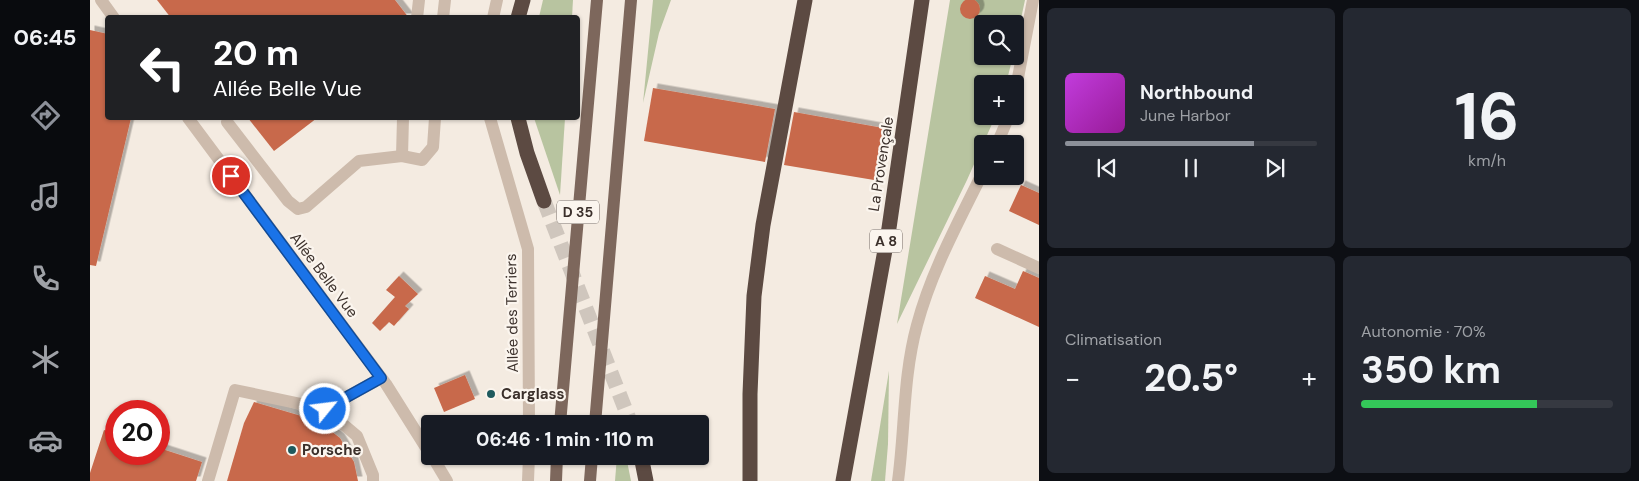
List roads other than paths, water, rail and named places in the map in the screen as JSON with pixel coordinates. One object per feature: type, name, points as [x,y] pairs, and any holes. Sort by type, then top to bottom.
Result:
[{"type":"highway","points":[[519,15],[523,0]]},
{"type":"highway","points":[[750,481],[750,394],[754,296],[763,225],[805,0]]},
{"type":"highway","name":"La Provençale","points":[[843,481],[890,219],[922,0]]},
{"type":"highway","points":[[519,120],[527,153],[544,201]]},
{"type":"highway","points":[[643,465],[646,481]]},
{"type":"main road","name":"D 35","points":[[561,415],[597,0]]},
{"type":"main road","name":"D 35","points":[[596,415],[631,0]]},
{"type":"main road","points":[[556,481],[557,465]]},
{"type":"main road","points":[[590,481],[591,465]]},
{"type":"street","points":[[101,0],[112,15]]},
{"type":"street","points":[[417,15],[419,0]]},
{"type":"street","points":[[443,15],[445,0]]},
{"type":"street","points":[[494,15],[497,0]]},
{"type":"street","points":[[1018,75],[1033,0]]},
{"type":"street","name":"Allée Belle Vue","points":[[189,120],[381,378],[421,440]]},
{"type":"street","points":[[402,156],[403,120]]},
{"type":"street","points":[[227,122],[288,201],[298,209],[306,207],[359,161],[402,156],[422,160],[433,147],[435,120]]},
{"type":"street","name":"Allée des Terriers","points":[[491,120],[528,248],[529,415]]},
{"type":"street","points":[[898,481],[910,362],[916,326],[928,287],[977,185]]},
{"type":"street","points":[[997,249],[1039,268]]},
{"type":"street","points":[[325,409],[381,378]]},
{"type":"street","points":[[208,481],[235,390],[325,409],[357,436],[373,475],[373,481]]},
{"type":"street","name":"Allée Belle Vue","points":[[437,465],[447,481]]},
{"type":"street","points":[[528,481],[529,465]]},
{"type":"tunnel","points":[[544,201],[627,415]]},
{"type":"place","name":"Carglass","points":[[491,394]]},
{"type":"place","name":"Porsche","points":[[292,450]]}]
